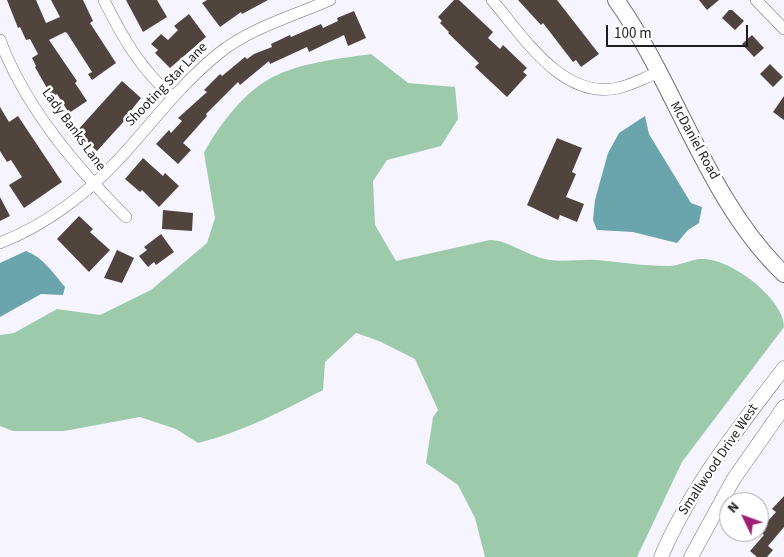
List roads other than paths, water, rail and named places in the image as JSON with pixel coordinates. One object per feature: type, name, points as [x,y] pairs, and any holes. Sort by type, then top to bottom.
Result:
[{"type":"main road","name":"McDaniel Road","points":[[616,0],[732,208],[758,247],[784,274]]},
{"type":"street","points":[[104,0],[119,32],[138,60],[153,80],[173,97]]},
{"type":"street","name":"Shooting Star Lane","points":[[0,243],[31,228],[64,207],[94,184],[173,97],[217,54],[237,40],[330,0]]},
{"type":"street","points":[[492,0],[545,60],[571,83],[593,89],[617,89],[657,73]]},
{"type":"street","points":[[756,0],[784,30]]},
{"type":"street","name":"Lady Banks Lane","points":[[0,40],[39,114],[94,184],[126,217]]},
{"type":"street","name":"Smallwood Drive West","points":[[661,557],[674,526],[696,491],[784,368]]},
{"type":"street","name":"Smallwood Drive West","points":[[691,557],[733,480],[784,407]]},
{"type":"water","points":[[645,116],[649,134],[691,203],[702,207],[699,223],[688,230],[677,243],[633,232],[597,230],[593,220],[595,200],[608,153],[619,133]]},
{"type":"water","points":[[26,251],[38,258],[52,271],[65,287],[63,295],[41,294],[0,317],[0,263]]}]
